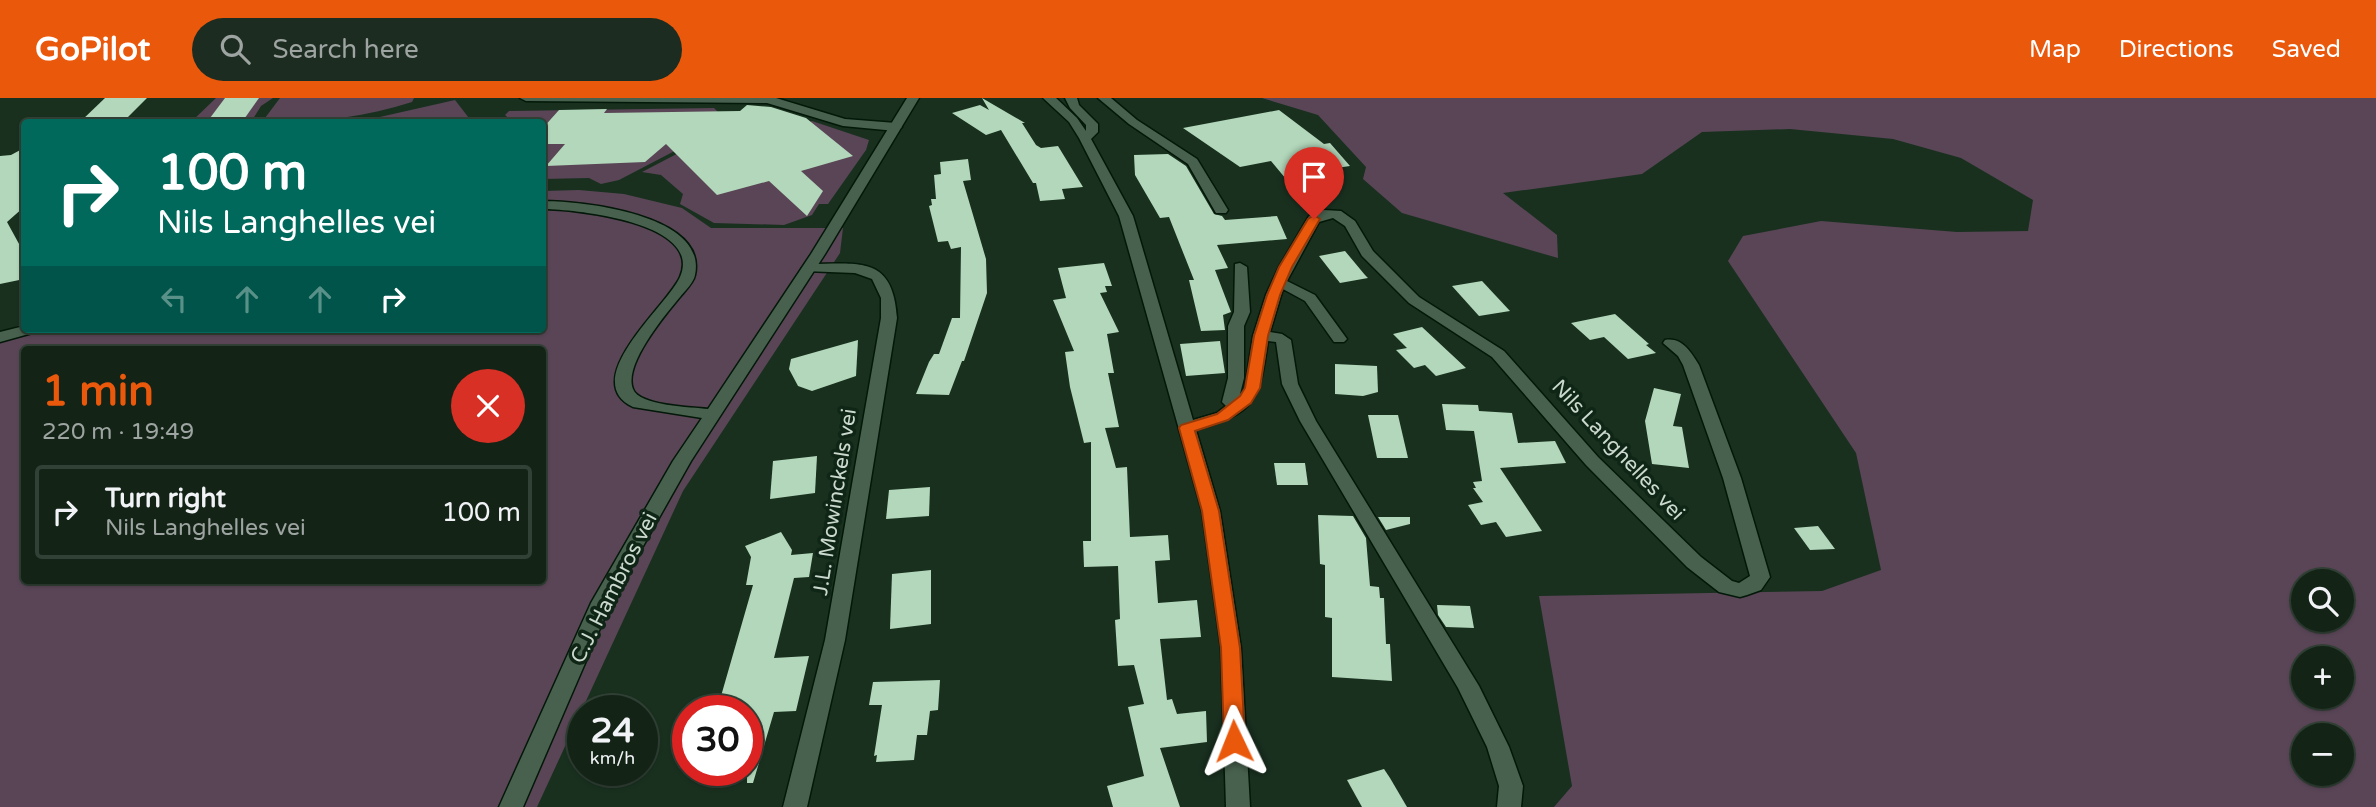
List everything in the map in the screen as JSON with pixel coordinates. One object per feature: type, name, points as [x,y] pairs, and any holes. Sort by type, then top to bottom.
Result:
[{"type":"street","points":[[526,98],[767,100],[788,102],[847,123],[896,127]]},
{"type":"street","points":[[546,205],[608,209],[673,236],[683,246],[691,266],[688,275],[630,357],[623,378],[624,390],[633,401],[675,410],[713,414],[809,268],[913,98]]},
{"type":"street","points":[[1049,98],[1073,120],[1085,138],[1126,216],[1211,511],[1230,648],[1238,807]]},
{"type":"street","points":[[1071,98],[1074,106],[1092,124],[1092,132],[1085,138]]},
{"type":"street","points":[[1104,98],[1133,122],[1193,162],[1221,210]]},
{"type":"street","name":"Nils Langhelles vei","points":[[1186,428],[1212,422],[1237,405],[1253,388],[1261,336],[1279,283],[1314,219],[1330,213],[1342,215],[1367,253],[1414,300],[1498,354],[1592,461],[1672,541],[1715,580],[1726,587],[1740,590],[1755,585],[1760,577],[1745,533],[1732,478],[1690,365],[1685,353],[1671,343]]},
{"type":"street","points":[[1237,405],[1230,402],[1236,378],[1236,326],[1242,312],[1240,267]]},
{"type":"street","name":"J.L. Mowinckels vei","points":[[795,807],[835,640],[890,299],[885,282],[871,271],[809,268]]},
{"type":"street","points":[[1279,283],[1312,297],[1325,322],[1339,339]]},
{"type":"street","points":[[0,337],[21,332]]},
{"type":"street","points":[[1261,336],[1277,337],[1283,341],[1290,384],[1308,421],[1468,686],[1498,747],[1511,786],[1509,807]]},
{"type":"street","name":"C.J. Hambros vei","points":[[511,807],[601,603],[682,461],[713,414]]},
{"type":"shaded area","points":[[216,98],[273,98],[261,106],[253,119],[194,119]]},
{"type":"shaded area","points":[[280,98],[414,98],[412,102],[357,116],[264,119]]},
{"type":"shaded area","points":[[1262,98],[2376,98],[2376,807],[1554,807],[1572,786],[1539,596],[1822,591],[1881,570],[1856,453],[1728,261],[1743,236],[1821,221],[1957,232],[2028,231],[2033,200],[1961,158],[1893,139],[1790,129],[1702,132],[1642,174],[1503,193],[1557,235],[1558,258],[1402,213],[1363,179],[1366,167],[1318,115]]},
{"type":"shaded area","points":[[455,100],[470,119],[371,119]]},
{"type":"shaded area","points":[[714,108],[723,117],[688,144],[619,180],[601,184],[589,178],[546,179],[546,119],[510,119],[505,115],[509,111]]},
{"type":"shaded area","points":[[812,121],[869,140],[866,150],[828,204],[819,204],[812,215],[784,225],[714,223],[680,204],[683,194],[661,175],[642,172],[694,145]]},
{"type":"shaded area","points":[[579,190],[624,194],[682,208],[711,228],[843,228],[840,253],[683,491],[589,695],[567,695],[567,742],[537,807],[0,807],[0,334],[21,324],[21,333],[546,333],[546,191]]},
{"type":"building","points":[[105,98],[147,98],[126,119],[83,119]]},
{"type":"building","points":[[225,98],[259,98],[244,119],[209,119]]},
{"type":"building","points":[[982,98],[1025,123],[1022,123],[1036,145],[1041,148],[1058,146],[1083,187],[1062,189],[1065,199],[1040,201],[1036,183],[1033,183],[1001,130],[986,135],[952,113],[980,105],[989,110]]},
{"type":"building","points":[[747,105],[771,107],[806,118],[853,156],[801,171],[823,191],[807,216],[769,181],[717,195],[666,144],[645,162],[546,166],[565,144],[546,144],[546,125],[559,110],[607,109],[604,113],[740,111]]},
{"type":"building","points":[[1279,110],[1324,144],[1330,143],[1350,166],[1309,172],[1317,181],[1291,185],[1271,161],[1240,167],[1183,128]]},
{"type":"building","points":[[21,150],[21,210],[7,222],[21,248],[21,280],[0,284],[0,156],[11,155]]},
{"type":"building","points":[[1168,154],[1186,166],[1214,214],[1225,220],[1277,216],[1287,239],[1217,245],[1228,268],[1215,270],[1231,312],[1223,315],[1225,330],[1201,331],[1189,280],[1194,280],[1169,217],[1160,218],[1135,175],[1134,155]]},
{"type":"building","points":[[968,159],[971,180],[963,181],[986,259],[987,293],[964,361],[949,395],[916,394],[929,362],[934,354],[939,354],[952,318],[960,318],[961,247],[951,249],[948,241],[938,242],[929,206],[932,205],[931,199],[936,199],[934,175],[941,174],[940,162]]},
{"type":"building","points":[[1345,251],[1368,278],[1340,283],[1319,256]]},
{"type":"building","points":[[1104,263],[1112,286],[1105,286],[1107,292],[1100,293],[1119,332],[1107,334],[1114,373],[1108,373],[1119,427],[1105,428],[1116,468],[1127,467],[1130,537],[1168,535],[1170,560],[1155,561],[1158,603],[1197,600],[1201,637],[1160,639],[1167,700],[1172,699],[1177,714],[1206,711],[1207,742],[1160,748],[1180,807],[1113,807],[1107,786],[1144,776],[1128,707],[1144,704],[1134,665],[1118,666],[1115,620],[1120,619],[1118,566],[1084,567],[1083,541],[1091,541],[1091,442],[1084,443],[1070,387],[1065,352],[1074,351],[1053,300],[1066,298],[1058,268]]},
{"type":"building","points":[[1482,281],[1510,311],[1479,316],[1452,286]]},
{"type":"building","points":[[1615,314],[1656,353],[1628,359],[1604,337],[1590,340],[1571,323]]},
{"type":"building","points":[[1422,327],[1466,368],[1436,376],[1425,365],[1414,368],[1396,350],[1407,348],[1393,334]]},
{"type":"building","points":[[858,340],[856,376],[812,391],[798,386],[789,369],[791,359]]},
{"type":"building","points":[[1220,341],[1225,373],[1186,376],[1180,344]]},
{"type":"building","points":[[1335,364],[1377,366],[1378,392],[1363,396],[1335,394]]},
{"type":"building","points":[[1654,388],[1681,394],[1673,426],[1682,427],[1689,468],[1652,464],[1645,421]]},
{"type":"building","points":[[1442,404],[1478,405],[1479,411],[1512,413],[1518,443],[1555,441],[1566,463],[1500,468],[1542,531],[1506,537],[1496,522],[1481,525],[1468,505],[1483,502],[1473,488],[1476,488],[1473,482],[1482,481],[1474,431],[1446,430]]},
{"type":"building","points":[[1368,415],[1398,415],[1408,458],[1377,458]]},
{"type":"building","points":[[817,456],[815,493],[770,499],[773,461]]},
{"type":"building","points":[[1274,463],[1305,463],[1308,485],[1277,485]]},
{"type":"building","points":[[930,487],[929,516],[886,519],[889,490]]},
{"type":"building","points":[[1318,515],[1353,516],[1366,538],[1370,586],[1379,587],[1380,598],[1384,598],[1386,644],[1390,644],[1392,681],[1332,677],[1332,618],[1325,617],[1325,565],[1320,564]]},
{"type":"building","points":[[1378,517],[1410,517],[1410,524],[1386,530]]},
{"type":"building","points":[[1818,526],[1835,549],[1810,550],[1794,528]]},
{"type":"building","points":[[781,532],[792,550],[791,555],[813,553],[809,577],[794,578],[774,658],[809,656],[796,711],[774,712],[763,749],[763,695],[721,695],[753,585],[746,585],[751,557],[745,546]]},
{"type":"building","points":[[931,570],[931,624],[890,629],[892,574]]},
{"type":"building","points":[[1437,605],[1470,606],[1474,628],[1446,627],[1438,615]]},
{"type":"building","points":[[940,680],[938,710],[930,711],[927,735],[917,735],[914,760],[876,762],[877,755],[874,756],[882,705],[869,705],[873,682]]},
{"type":"building","points":[[1384,769],[1407,807],[1362,807],[1347,780]]},
{"type":"route","points":[[1234,741],[1230,648],[1211,511],[1186,428],[1223,417],[1245,399],[1253,388],[1261,336],[1273,295],[1314,219]]}]
